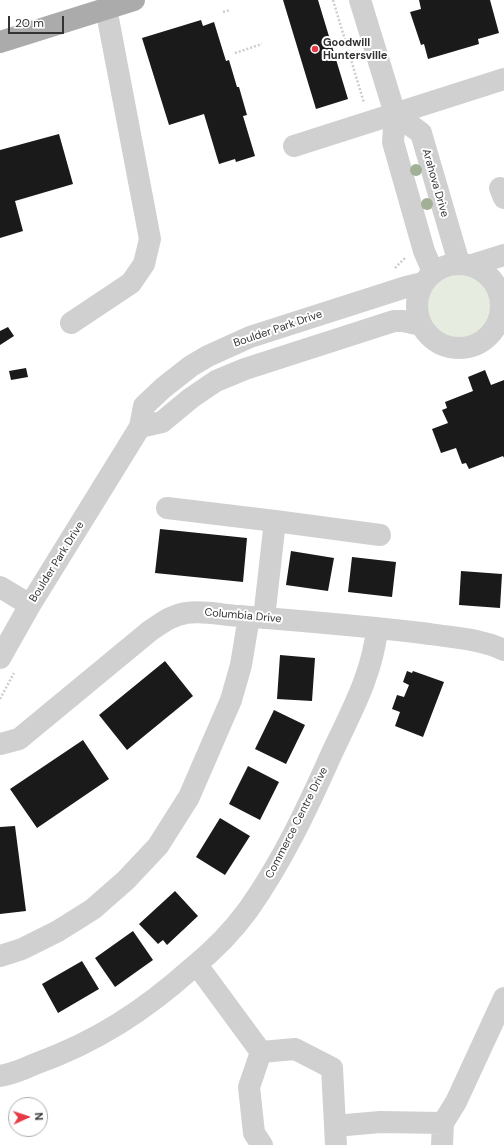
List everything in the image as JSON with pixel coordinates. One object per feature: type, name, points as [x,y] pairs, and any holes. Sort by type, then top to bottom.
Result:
[{"type":"main road","points":[[0,42],[134,0]]},
{"type":"street","points":[[360,0],[395,114],[393,142],[424,251],[428,277]]},
{"type":"street","points":[[71,323],[131,283],[144,264],[150,240],[106,8]]},
{"type":"street","points":[[294,146],[504,80]]},
{"type":"street","name":"Arahova Drive","points":[[395,114],[421,133],[466,264]]},
{"type":"street","points":[[466,264],[484,271],[502,289],[500,318],[495,330],[485,340],[471,347],[457,349],[449,348],[430,337],[421,325],[417,311],[418,296],[428,277],[446,265],[466,264],[504,255]]},
{"type":"street","name":"Boulder Park Drive","points":[[0,658],[30,605],[140,427],[144,406],[183,373],[208,356],[250,337],[400,289],[428,277]]},
{"type":"street","points":[[140,427],[162,422],[190,398],[216,381],[245,368],[394,321],[404,321],[421,325]]},
{"type":"street","points":[[167,508],[380,534]]},
{"type":"street","points":[[0,956],[29,946],[58,931],[93,909],[126,880],[158,846],[189,796],[231,700],[256,618],[275,521]]},
{"type":"street","points":[[0,587],[30,605]]},
{"type":"street","name":"Columbia Drive","points":[[0,744],[19,738],[151,630],[172,617],[185,613],[206,612],[256,618],[377,628],[480,641],[504,650]]},
{"type":"street","name":"Commerce Centre Drive","points":[[0,1076],[55,1057],[104,1034],[145,1007],[170,987],[211,952],[236,926],[248,910],[281,857],[306,809],[360,694],[371,664],[376,644],[377,628]]},
{"type":"street","points":[[196,965],[261,1052]]},
{"type":"street","points":[[442,1145],[443,1123],[456,1102],[504,998]]},
{"type":"street","points":[[261,1052],[295,1049],[332,1068],[336,1136],[380,1122],[443,1123]]},
{"type":"street","points":[[261,1052],[249,1087],[254,1133],[262,1145]]},
{"type":"path","points":[[333,0],[365,104]]},
{"type":"path","points":[[223,12],[230,10]]},
{"type":"path","points":[[235,53],[262,44]]},
{"type":"path","points":[[393,269],[405,259],[406,255]]},
{"type":"shaded area","points":[[451,264],[467,264],[483,271],[494,282],[501,298],[501,314],[498,322],[489,336],[483,341],[467,348],[451,348],[435,341],[424,330],[417,314],[417,298],[424,282],[435,271]]},
{"type":"building","name":"Goodwill Huntersville","points":[[283,0],[318,0],[348,99],[316,109]]},
{"type":"building","points":[[419,0],[490,0],[499,33],[478,39],[479,44],[428,59],[424,44],[421,45],[410,12],[421,9]]},
{"type":"building","points":[[201,20],[203,26],[214,22],[226,61],[229,60],[237,87],[239,87],[247,115],[243,116],[255,156],[236,162],[235,159],[219,164],[204,114],[169,125],[142,38]]},
{"type":"building","points":[[59,134],[73,184],[15,201],[23,231],[0,238],[0,150]]},
{"type":"building","points":[[8,327],[14,336],[0,345],[0,331]]},
{"type":"building","points":[[26,368],[28,377],[11,380],[9,371]]},
{"type":"building","points":[[485,370],[491,385],[504,380],[504,458],[503,456],[469,469],[466,463],[462,464],[456,448],[441,453],[432,429],[448,423],[442,410],[447,408],[445,402],[473,391],[468,377]]},
{"type":"building","points":[[160,529],[247,538],[243,582],[155,573]]},
{"type":"building","points":[[291,551],[334,558],[328,591],[286,585]]},
{"type":"building","points":[[352,557],[396,562],[392,597],[348,592]]},
{"type":"building","points":[[461,571],[502,574],[500,608],[459,605]]},
{"type":"building","points":[[280,655],[315,658],[312,701],[277,699]]},
{"type":"building","points":[[165,661],[193,696],[127,750],[99,715]]},
{"type":"building","points":[[407,671],[412,673],[413,671],[444,682],[423,737],[395,726],[400,712],[392,709],[397,695],[404,697],[409,685],[403,682]]},
{"type":"building","points":[[274,710],[305,725],[286,764],[255,749]]},
{"type":"building","points":[[83,740],[109,779],[37,828],[10,789]]},
{"type":"building","points":[[248,766],[279,782],[260,820],[229,804]]},
{"type":"building","points":[[220,818],[250,836],[225,875],[196,857]]},
{"type":"building","points":[[15,826],[26,911],[0,914],[0,827]]},
{"type":"building","points":[[175,891],[198,916],[167,945],[163,940],[158,944],[139,924]]},
{"type":"building","points":[[133,931],[153,960],[115,987],[95,958]]},
{"type":"building","points":[[82,961],[99,989],[58,1013],[42,984]]},
{"type":"place","name":"Goodwill Huntersville","points":[[315,49]]}]
